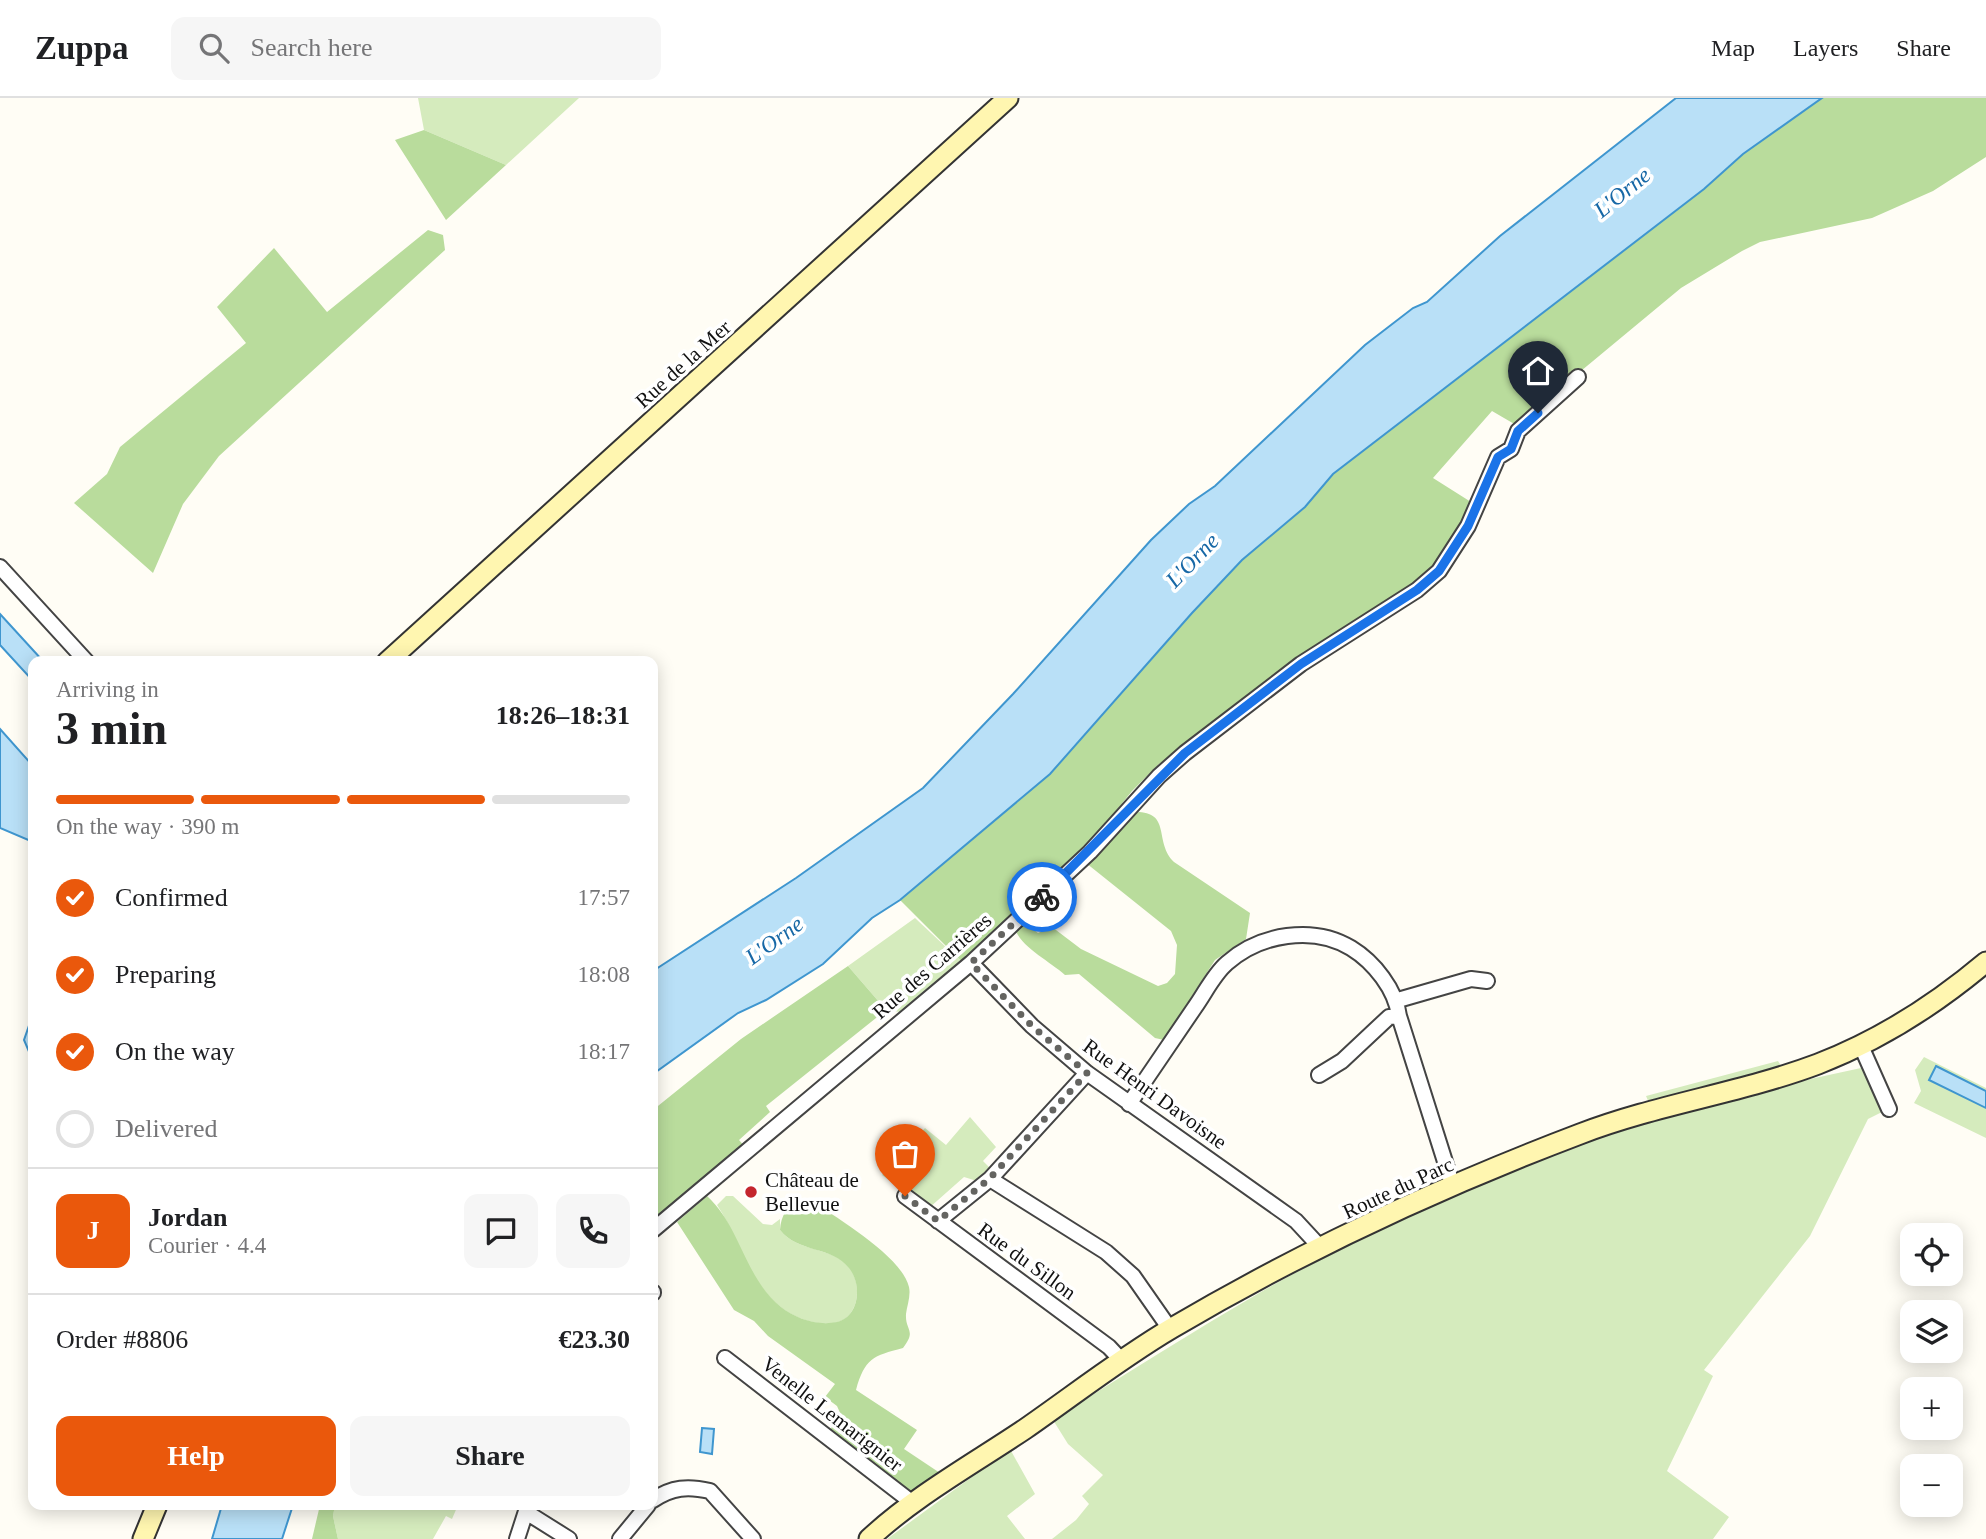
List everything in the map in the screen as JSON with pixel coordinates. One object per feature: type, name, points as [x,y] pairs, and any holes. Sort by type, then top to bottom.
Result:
[{"type":"street","name":"Rue de la Mer","points":[[394,656],[1008,98]]},
{"type":"street","name":"Rue des Carrières","points":[[658,1226],[971,963],[1090,852],[1159,776],[1185,753],[1301,664],[1417,590],[1439,571],[1468,526],[1498,457],[1511,449],[1518,431],[1578,377]]},
{"type":"street","points":[[0,567],[82,656]]},
{"type":"street","points":[[1129,1104],[1225,964],[1258,944],[1303,935],[1338,940],[1370,965],[1398,1000],[1399,1016],[1453,1188]]},
{"type":"street","name":"Route du Parc","points":[[869,1539],[914,1504],[1170,1329],[1321,1248],[1589,1130],[1660,1107],[1815,1065],[1861,1046],[1949,993],[1986,962]]},
{"type":"street","name":"Rue Henri Davoisne","points":[[971,963],[1032,1026],[1087,1073],[1296,1222],[1321,1248]]},
{"type":"street","points":[[1398,1000],[1471,979],[1487,981]]},
{"type":"street","points":[[1319,1075],[1342,1061],[1389,1017],[1399,1016]]},
{"type":"street","points":[[1861,1046],[1889,1109]]},
{"type":"street","points":[[938,1221],[989,1179],[1087,1073]]},
{"type":"street","points":[[989,1179],[1105,1252],[1133,1276],[1170,1329]]},
{"type":"street","name":"Rue du Sillon","points":[[905,1196],[1109,1347],[1123,1362]]},
{"type":"street","name":"Venelle Lemarignier","points":[[725,1358],[914,1504]]},
{"type":"street","points":[[658,1496],[665,1491],[680,1488],[710,1490],[754,1539]]},
{"type":"street","points":[[144,1539],[155,1510]]},
{"type":"street","points":[[517,1539],[527,1510]]},
{"type":"street","points":[[528,1510],[569,1539]]},
{"type":"street","points":[[620,1539],[644,1510]]},
{"type":"green space","points":[[418,98],[579,98],[506,165],[424,130]]},
{"type":"green space","points":[[1822,98],[1986,98],[1986,157],[1933,191],[1872,218],[1760,242],[1742,251],[1681,288],[1516,425],[1492,411],[1433,478],[1471,502],[1459,531],[1427,575],[1315,648],[1159,764],[1132,791],[1094,838],[963,963],[900,900],[1050,774],[1192,613],[1242,560],[1305,507],[1333,474],[1704,189],[1743,154]]},
{"type":"green space","points":[[424,130],[506,165],[446,220],[395,140]]},
{"type":"green space","points":[[428,230],[443,235],[445,250],[219,456],[183,504],[153,573],[74,503],[107,474],[120,447],[246,343],[217,307],[274,248],[327,312]]},
{"type":"green space","points":[[1139,812],[1149,814],[1159,823],[1168,854],[1174,862],[1250,913],[1246,939],[1215,960],[1164,1040],[1155,1038],[1079,974],[1065,975],[1030,948],[1015,929],[1023,922],[1038,933],[1052,927],[1081,949],[1158,986],[1167,983],[1175,974],[1177,945],[1171,931],[1086,863],[1128,816]]},
{"type":"green space","points":[[915,918],[963,963],[900,1012],[886,1010],[848,966]]},
{"type":"green space","points":[[848,966],[886,1010],[766,1106],[770,1112],[739,1140],[746,1148],[658,1218],[658,1106],[741,1039]]},
{"type":"green space","points":[[1924,1057],[1986,1088],[1986,1138],[1914,1103],[1921,1091],[1915,1070]]},
{"type":"green space","points":[[1778,1061],[1792,1083],[1861,1068],[1882,1112],[1868,1119],[1810,1236],[1704,1370],[1713,1376],[1667,1471],[1729,1517],[1713,1539],[1052,1539],[1076,1520],[1089,1504],[1082,1496],[1103,1475],[1068,1444],[1053,1420],[1266,1289],[1360,1240],[1506,1173],[1654,1114],[1646,1096]]},
{"type":"green space","points":[[970,1117],[996,1147],[983,1161],[990,1168],[977,1181],[964,1177],[929,1208],[882,1175],[925,1128],[946,1145]]},
{"type":"green space","points":[[921,1139],[935,1152],[908,1182],[893,1168]]},
{"type":"green space","points":[[707,1196],[728,1222],[750,1267],[769,1295],[781,1307],[800,1318],[822,1323],[845,1319],[854,1306],[857,1291],[853,1275],[842,1261],[796,1243],[780,1230],[785,1212],[799,1199],[806,1204],[810,1199],[867,1238],[894,1263],[904,1275],[909,1287],[906,1320],[910,1334],[903,1348],[877,1356],[867,1365],[856,1390],[917,1430],[904,1449],[943,1475],[915,1492],[904,1489],[829,1431],[841,1415],[837,1406],[825,1397],[835,1384],[768,1336],[754,1321],[734,1310],[677,1222]]},
{"type":"green space","points":[[726,1196],[733,1196],[763,1224],[772,1225],[780,1219],[780,1230],[796,1243],[842,1260],[856,1281],[857,1298],[851,1313],[838,1322],[816,1323],[794,1316],[770,1298],[753,1273],[717,1205]]},
{"type":"green space","points":[[1010,1449],[1035,1494],[1007,1516],[1025,1539],[887,1539]]},
{"type":"green space","points":[[319,1510],[334,1510],[338,1539],[312,1539]]},
{"type":"green space","points":[[334,1510],[456,1510],[452,1519],[446,1516],[433,1539],[338,1539]]},
{"type":"water","name":"L'Orne","points":[[1676,98],[1822,98],[1743,154],[1704,189],[1333,474],[1305,507],[1242,560],[1192,613],[1050,774],[900,900],[872,918],[823,964],[766,1000],[738,1013],[658,1070],[658,968],[796,878],[923,788],[1013,694],[1151,540],[1189,504],[1215,486],[1365,345],[1413,308],[1427,302],[1500,236]]},
{"type":"water","points":[[0,614],[38,656],[28,656],[28,676],[0,645]]},
{"type":"water","points":[[0,729],[28,760],[28,840],[0,828]]},
{"type":"water","points":[[28,1028],[28,1049],[24,1040]]},
{"type":"water","points":[[1936,1066],[1986,1091],[1986,1108],[1929,1080]]},
{"type":"water","points":[[702,1428],[714,1429],[712,1454],[700,1452]]},
{"type":"water","points":[[221,1510],[291,1510],[282,1539],[212,1539]]},
{"type":"way so far","points":[[905,1196],[938,1221],[989,1179],[1087,1073],[1032,1026],[971,963],[1042,897]]},
{"type":"place","name":"Château de Bellevue","points":[[751,1192]]},
{"type":"route","points":[[1042,897],[1090,852],[1159,776],[1185,753],[1301,664],[1417,590],[1439,571],[1449,560],[1468,526],[1498,457],[1511,449],[1518,431],[1538,413]]}]
